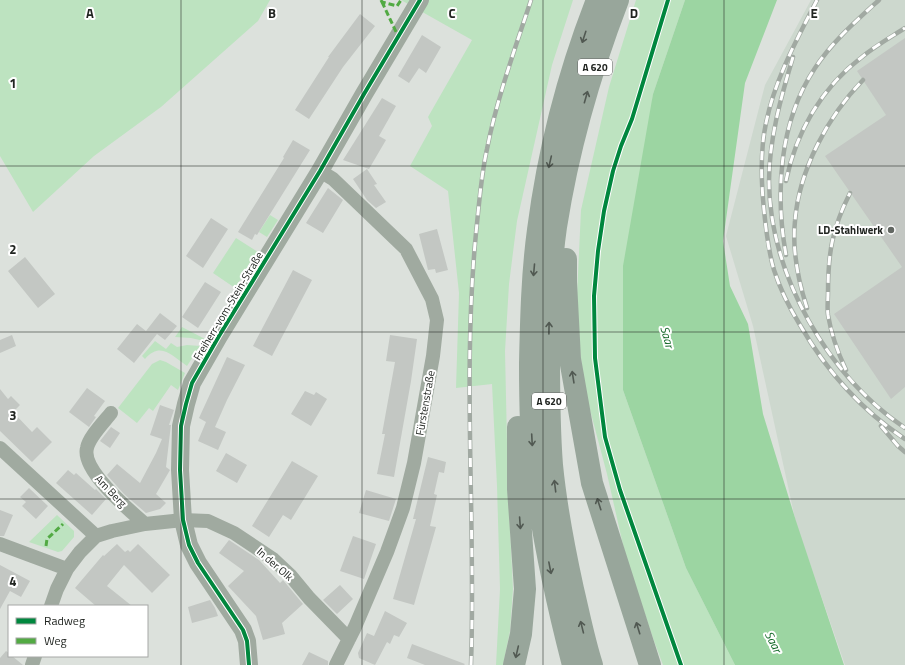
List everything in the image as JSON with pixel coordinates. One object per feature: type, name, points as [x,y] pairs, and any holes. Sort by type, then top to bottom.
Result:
[{"type":"highway","name":"A 620","points":[[573,665],[558,607],[549,562],[535,471],[530,402],[531,317],[538,231],[549,165],[567,90],[589,20],[597,0]]},
{"type":"highway","name":"A 620","points":[[592,665],[574,595],[559,516],[552,464],[549,400],[549,317],[556,228],[575,134],[606,29],[618,0]]},
{"type":"highway","points":[[575,134],[577,175],[568,230],[566,282],[570,359],[592,483],[650,665]]},
{"type":"highway","points":[[514,665],[521,634],[525,590],[518,489],[518,410],[531,317]]},
{"type":"street","name":"Freiherr-vom-Stein-Straße","points":[[249,665],[247,641],[243,630],[198,563],[189,545],[183,520],[180,470],[181,426],[186,404],[192,383],[219,336],[320,171],[420,0]]},
{"type":"street","name":"Fürstenstraße","points":[[320,171],[333,179],[406,249],[432,299],[437,320],[433,356],[414,463],[403,508],[387,552],[337,665]]},
{"type":"street","name":"Am Berg","points":[[111,412],[89,442],[86,449],[87,462],[96,476],[145,524]]},
{"type":"street","points":[[0,448],[96,536],[80,552],[67,569],[51,605]]},
{"type":"street","name":"In der Olk","points":[[96,536],[145,524],[183,520],[208,522],[234,533],[272,559],[349,639]]},
{"type":"street","points":[[0,544],[67,569]]},
{"type":"shaded area","points":[[0,0],[270,0],[258,21],[161,107],[94,156],[33,212],[0,156]]},
{"type":"shaded area","points":[[401,0],[573,0],[552,65],[517,221],[509,284],[505,351],[508,488],[513,589],[510,631],[503,665],[496,665],[500,589],[492,384],[456,388],[459,293],[448,191],[410,166],[432,126],[428,117],[472,40]]},
{"type":"shaded area","points":[[636,0],[685,0],[653,94],[623,390],[686,568],[735,665],[663,665],[626,558],[607,474],[585,391],[576,317],[581,210],[609,87]]},
{"type":"shaded area","points":[[811,0],[905,0],[905,665],[845,665],[796,523],[753,326],[726,236],[765,85]]},
{"type":"shaded area","points":[[270,215],[278,220],[267,237],[259,232]]},
{"type":"shaded area","points":[[236,238],[258,252],[235,288],[213,273]]},
{"type":"shaded area","points":[[182,327],[205,339],[204,341],[175,337]]},
{"type":"shaded area","points":[[155,341],[166,349],[171,343],[177,347],[187,345],[200,346],[187,366],[166,352],[161,351],[156,351],[145,359],[142,356]]},
{"type":"shaded area","points":[[160,360],[185,373],[178,390],[171,385],[153,411],[149,408],[137,423],[118,408],[152,364]]},
{"type":"shaded area","points":[[57,515],[74,531],[74,537],[62,551],[58,552],[29,542]]},
{"type":"water","name":"Saar","points":[[685,0],[777,0],[745,83],[723,241],[730,286],[748,324],[763,414],[796,521],[844,665],[735,665],[686,568],[623,390],[623,266],[653,94]]},
{"type":"building","points":[[360,14],[375,26],[343,67],[309,119],[295,110],[328,57]]},
{"type":"building","points":[[422,35],[441,47],[426,73],[419,68],[409,83],[398,76]]},
{"type":"building","name":"LD-Stahlwerk","points":[[905,38],[905,387],[891,399],[834,314],[902,267],[825,156],[886,115],[857,71]]},
{"type":"building","points":[[382,98],[396,106],[379,136],[386,140],[369,169],[343,160]]},
{"type":"building","points":[[293,140],[310,150],[257,235],[255,234],[252,240],[238,232],[284,158],[283,157]]},
{"type":"building","points":[[367,169],[377,184],[374,185],[386,202],[376,208],[367,200],[353,179]]},
{"type":"building","points":[[328,188],[343,200],[323,233],[306,223]]},
{"type":"building","points":[[211,218],[228,229],[203,268],[186,256]]},
{"type":"building","points":[[437,229],[448,270],[436,273],[435,269],[428,270],[419,234]]},
{"type":"building","points":[[25,257],[55,294],[38,308],[8,271]]},
{"type":"building","points":[[293,270],[312,280],[272,356],[253,346]]},
{"type":"building","points":[[205,282],[221,292],[198,328],[182,317]]},
{"type":"building","points":[[160,313],[177,326],[165,340],[157,334],[134,363],[117,349],[137,324],[146,331]]},
{"type":"building","points":[[12,335],[16,346],[0,353],[0,340]]},
{"type":"building","points":[[390,335],[417,339],[394,477],[377,474],[385,434],[382,434],[395,362],[386,361]]},
{"type":"building","points":[[227,357],[245,365],[215,427],[226,432],[218,450],[198,441],[206,422],[199,418]]},
{"type":"building","points":[[87,388],[105,401],[94,416],[96,417],[89,427],[69,412]]},
{"type":"building","points":[[0,389],[8,399],[11,396],[20,405],[13,412],[32,432],[37,427],[52,442],[32,462],[0,431]]},
{"type":"building","points":[[305,391],[314,395],[316,392],[327,399],[311,426],[291,414]]},
{"type":"building","points":[[160,405],[174,410],[169,425],[171,425],[166,467],[170,470],[156,494],[166,503],[160,509],[146,513],[124,494],[107,475],[117,464],[140,483],[162,439],[150,435]]},
{"type":"building","points":[[111,427],[120,433],[110,448],[100,441]]},
{"type":"building","points":[[226,453],[247,465],[237,483],[216,471]]},
{"type":"building","points":[[428,457],[446,462],[444,473],[439,472],[434,494],[437,495],[430,526],[436,527],[414,605],[393,599],[416,519],[413,519]]},
{"type":"building","points":[[292,461],[318,476],[291,520],[283,515],[269,537],[252,526]]},
{"type":"building","points":[[68,470],[74,475],[76,473],[106,499],[92,515],[56,483]]},
{"type":"building","points":[[29,488],[48,506],[36,519],[22,506],[26,502],[20,497]]},
{"type":"building","points":[[366,490],[396,499],[389,521],[359,513]]},
{"type":"building","points":[[0,510],[13,515],[4,536],[0,536]]},
{"type":"building","points":[[353,536],[376,544],[364,579],[340,571]]},
{"type":"building","points":[[229,540],[259,560],[280,583],[283,580],[303,604],[282,623],[285,634],[263,640],[256,616],[228,586],[244,571],[219,553]]},
{"type":"building","points":[[117,544],[125,552],[128,550],[130,552],[138,544],[170,575],[152,593],[124,565],[107,586],[131,605],[95,605],[75,588],[103,555],[104,556]]},
{"type":"building","points":[[0,565],[30,581],[21,597],[10,591],[0,609]]},
{"type":"building","points":[[340,585],[353,599],[337,614],[323,600]]},
{"type":"building","points":[[210,600],[218,616],[192,623],[188,607]]},
{"type":"building","points":[[385,611],[407,623],[399,637],[394,635],[390,644],[387,642],[375,665],[359,658],[358,653],[367,633],[374,636]]},
{"type":"building","points":[[412,644],[465,664],[425,665],[407,658]]},
{"type":"building","points":[[6,651],[8,652],[8,657],[13,657],[23,665],[0,665],[0,658]]},
{"type":"building","points":[[309,652],[328,661],[328,665],[302,665]]},
{"type":"railway","points":[[471,665],[472,557],[470,341],[476,233],[483,170],[491,130],[531,0]]},
{"type":"railway","points":[[817,0],[794,44],[781,75],[766,123],[762,155],[762,177],[763,199],[770,255],[776,277],[785,298],[810,342],[821,358],[859,402],[889,428],[905,439]]},
{"type":"railway","points":[[786,255],[781,207],[781,183],[787,135],[794,111],[803,89],[822,58],[845,32],[879,0]]},
{"type":"railway","points":[[786,181],[796,145],[823,96],[848,69],[872,49],[905,28]]},
{"type":"railway","points":[[793,57],[776,118],[771,150],[769,182],[772,217],[780,252],[792,287],[808,320],[828,352],[851,381],[877,406],[905,428]]},
{"type":"railway","points":[[807,308],[798,276],[794,243],[795,221],[802,183],[817,145],[827,127],[850,94],[863,80]]},
{"type":"railway","points":[[846,370],[833,336],[828,315],[828,307],[829,266],[832,242],[839,218],[850,193]]},
{"type":"railway","points":[[881,426],[905,452]]},
{"type":"marked path","points":[[381,0],[382,2],[397,6],[401,0]]},
{"type":"marked path","points":[[382,2],[398,36]]},
{"type":"marked path","points":[[46,546],[47,539],[63,524]]},
{"type":"cycle path","points":[[249,665],[247,641],[243,630],[198,563],[189,545],[183,520],[180,470],[181,426],[186,404],[192,383],[219,336],[320,171],[420,0]]},
{"type":"cycle path","points":[[668,0],[632,119],[613,171],[604,211],[598,251],[594,296],[595,358],[605,437],[620,490],[681,665]]},
{"type":"place","name":"LD-Stahlwerk","points":[[891,230]]}]
